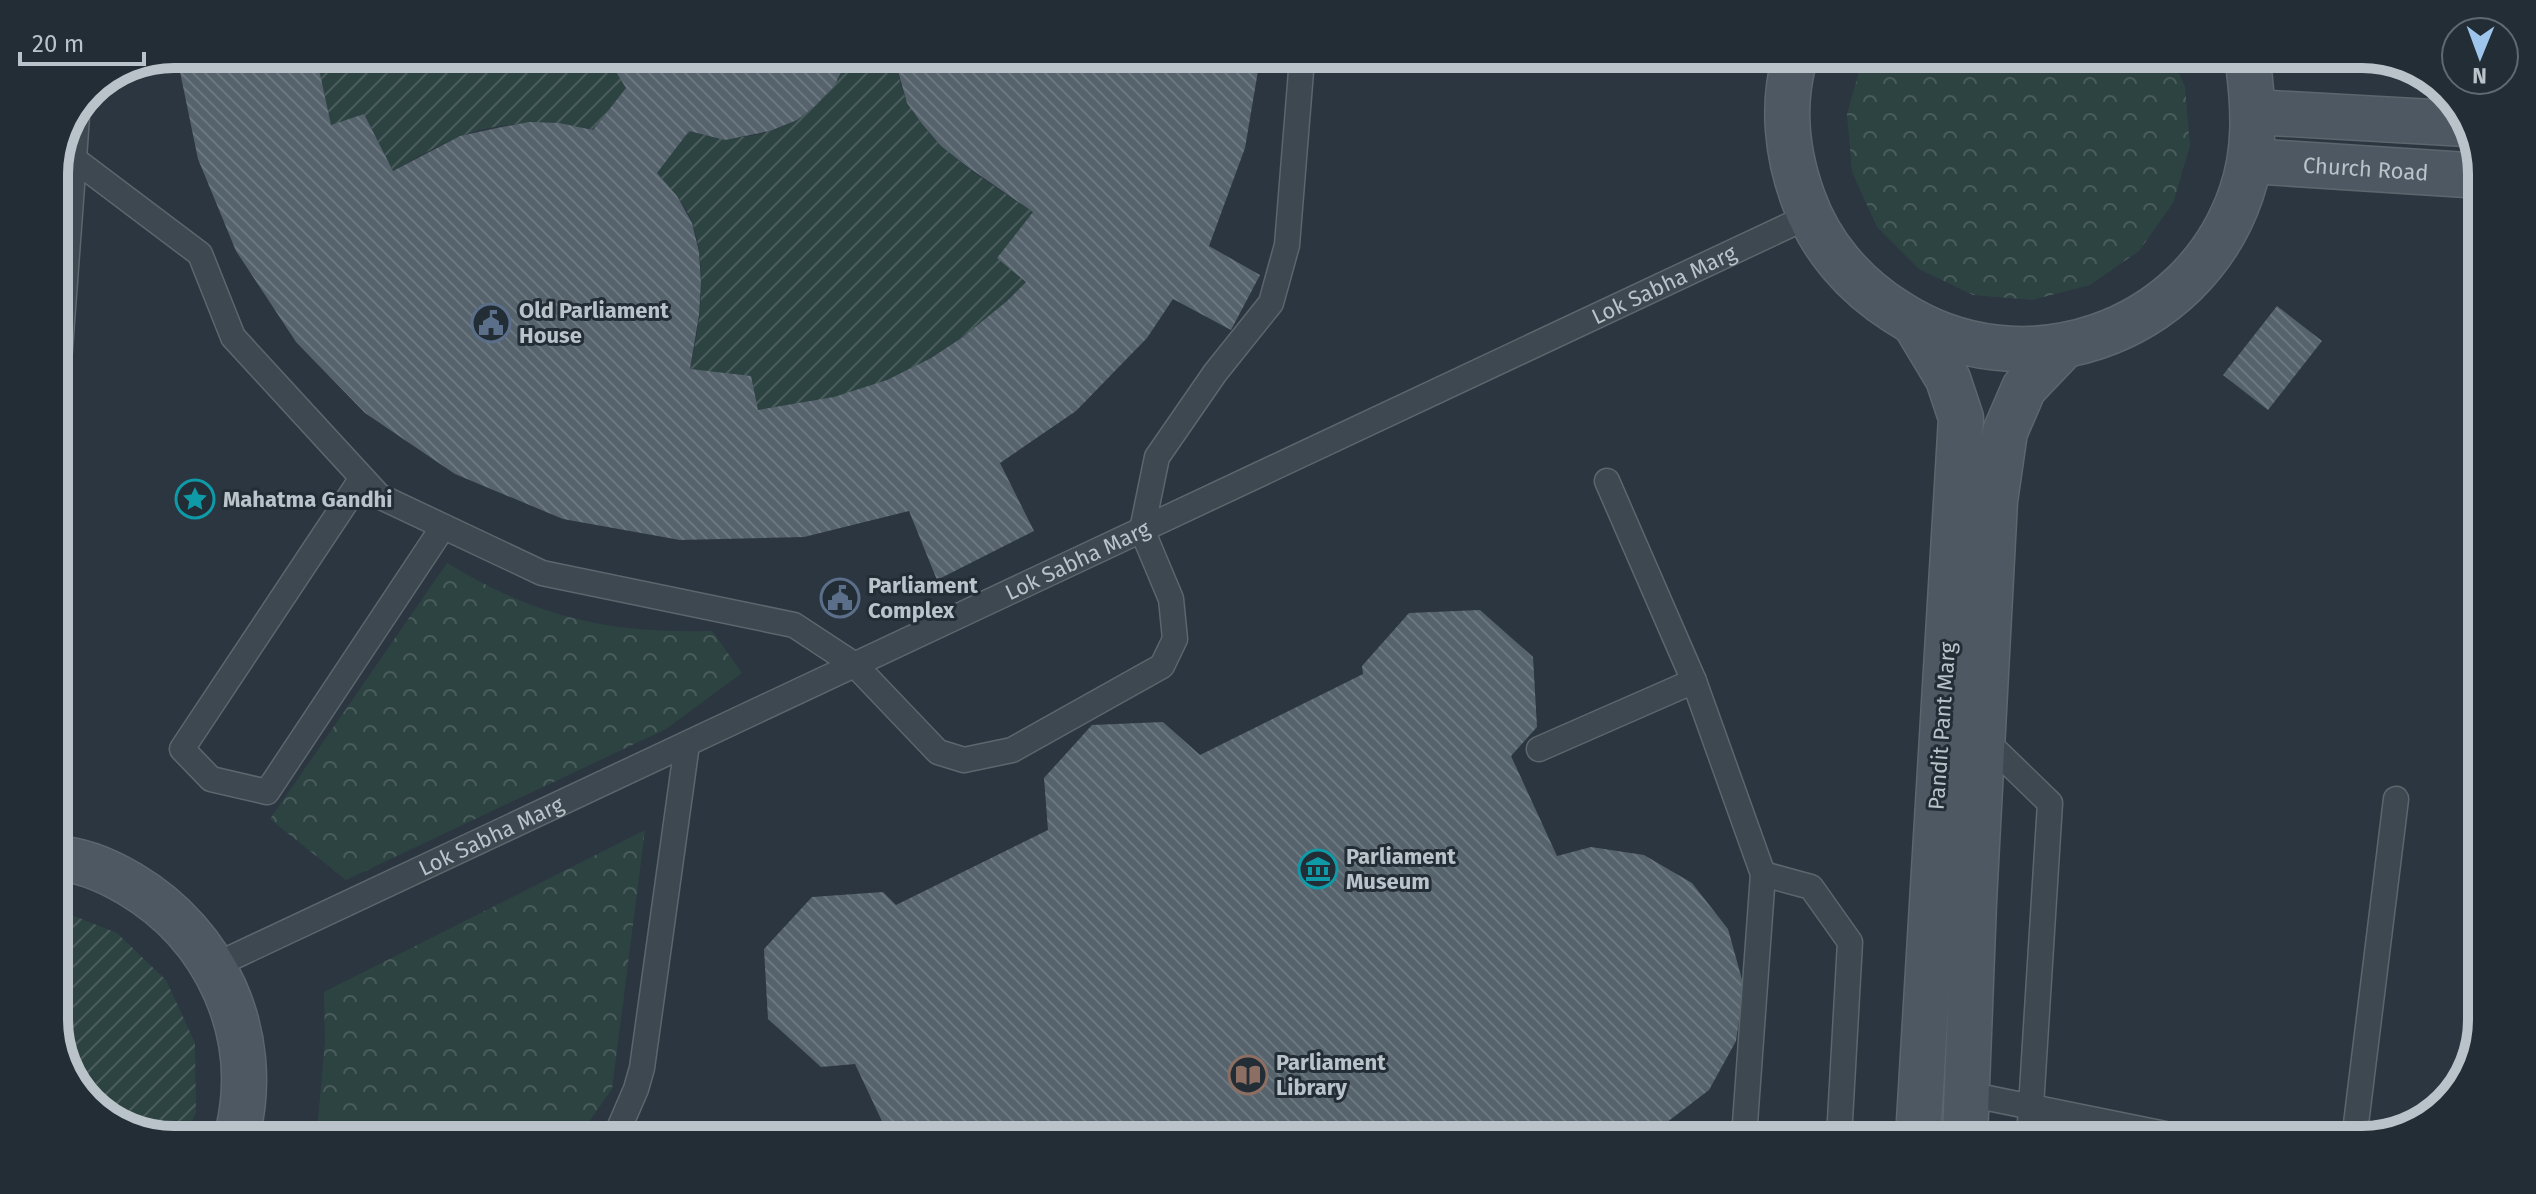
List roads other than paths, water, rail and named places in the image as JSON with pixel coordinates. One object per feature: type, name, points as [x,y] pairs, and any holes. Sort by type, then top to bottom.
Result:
[{"type":"street","points":[[1792,68],[1787,125],[1793,171],[1809,216],[1836,259],[1872,297],[1915,324],[1951,339],[1988,348],[2026,350],[2064,346],[2098,337],[2130,323],[2159,305],[2208,256],[2227,227],[2250,161],[2254,112],[2249,68]]},
{"type":"street","points":[[2254,112],[2455,123]]},
{"type":"street","name":"Church Road","points":[[2250,161],[2468,175]]},
{"type":"street","name":"Pandit Pant Marg","points":[[1915,324],[1948,379],[1961,418],[1919,1126]]},
{"type":"street","name":"Pandit Pant Marg","points":[[1966,1126],[1995,501],[2005,432],[2024,388],[2064,346]]},
{"type":"street","points":[[68,861],[92,866],[149,895],[196,940],[214,966],[231,1000],[241,1037],[245,1075],[239,1126]]},
{"type":"lane","points":[[74,159],[200,254],[233,337],[379,496],[542,573],[794,625],[855,665],[938,752],[964,760],[1012,750],[1162,666],[1175,639],[1171,599],[1142,530],[1157,457],[1215,373],[1271,303],[1287,245],[1301,68]]},
{"type":"lane","points":[[68,240],[76,134]]},
{"type":"lane","name":"Lok Sabha Marg","points":[[214,966],[1809,216]]},
{"type":"lane","points":[[362,478],[182,749],[211,779],[267,792],[443,527]]},
{"type":"lane","points":[[1607,481],[1694,681],[1763,874],[1745,1126]]},
{"type":"lane","points":[[1539,749],[1694,681]]},
{"type":"lane","points":[[1983,738],[2050,803],[2030,1126]]},
{"type":"lane","points":[[620,1126],[642,1068],[687,744]]},
{"type":"lane","points":[[2356,1126],[2396,799]]},
{"type":"lane","points":[[1763,874],[1811,887],[1850,942],[1840,1126]]},
{"type":"lane","points":[[1968,1094],[2125,1126]]},
{"type":"place","name":"Old Parliament House","points":[[491,323]]},
{"type":"place","name":"Mahatma Gandhi","points":[[195,499]]},
{"type":"place","name":"Parliament Complex","points":[[840,598]]},
{"type":"place","name":"Parliament Museum","points":[[1318,869]]},
{"type":"place","name":"Parliament Library","points":[[1248,1075]]}]
